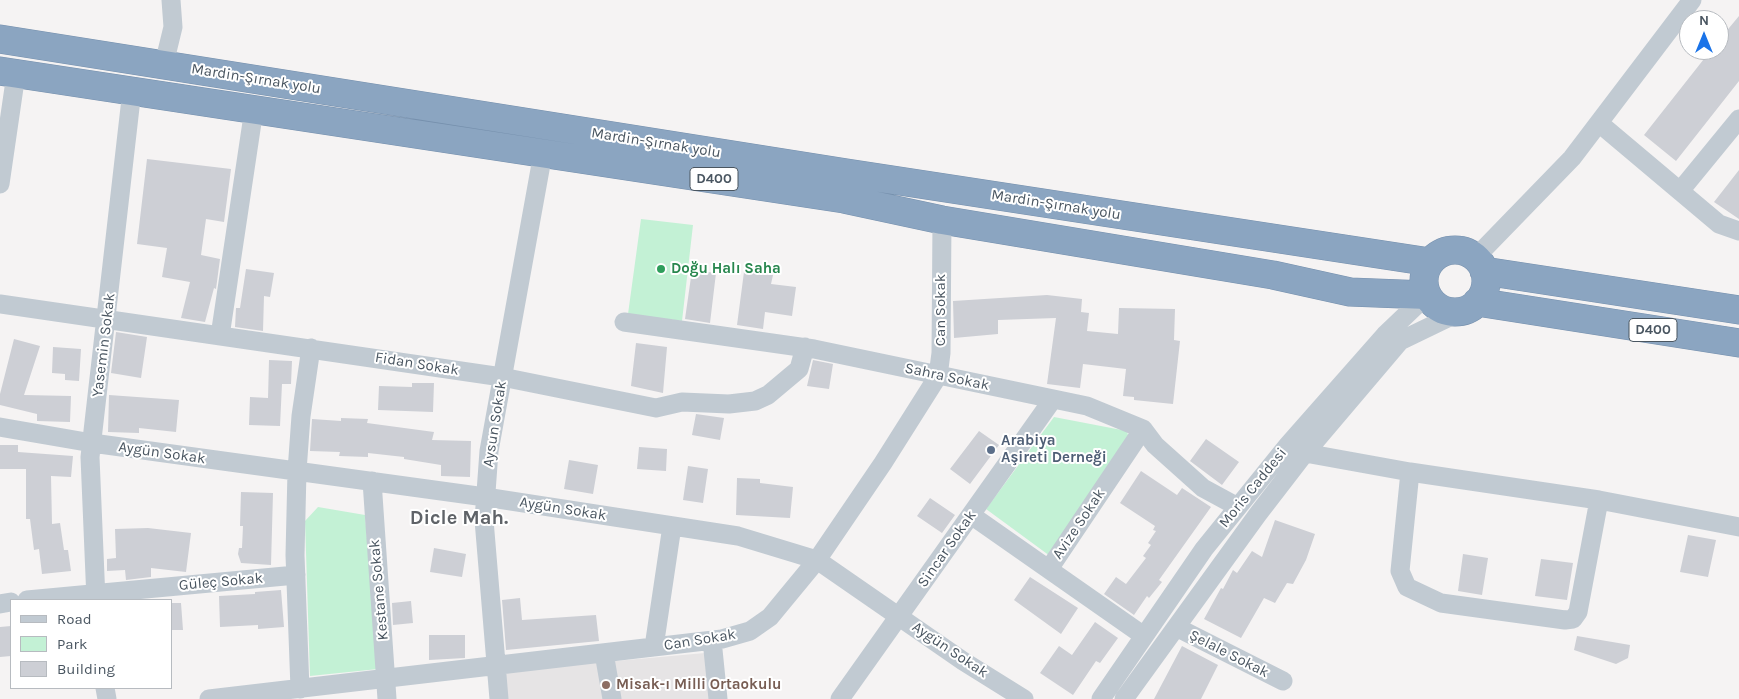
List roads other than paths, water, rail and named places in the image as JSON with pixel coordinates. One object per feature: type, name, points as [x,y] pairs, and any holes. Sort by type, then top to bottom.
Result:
[{"type":"highway","name":"Mardin-Şırnak yolu","points":[[0,39],[837,172],[1430,262]]},
{"type":"highway","name":"Mardin-Şırnak yolu","points":[[8,73],[132,90],[844,199],[942,220],[1272,276],[1350,292],[1427,295]]},
{"type":"highway","points":[[1480,264],[1485,288],[1469,307],[1440,308],[1427,295],[1424,275],[1430,262],[1443,252],[1460,250],[1480,264],[1569,284],[1739,310]]},
{"type":"highway","name":"D400","points":[[1469,307],[1739,343]]},
{"type":"street","points":[[164,64],[173,27],[172,0]]},
{"type":"street","points":[[1480,264],[1572,158],[1692,0]]},
{"type":"street","points":[[0,184],[8,73]]},
{"type":"street","name":"Yasemin Sokak","points":[[96,597],[90,457],[132,90]]},
{"type":"street","points":[[220,336],[254,109]]},
{"type":"street","points":[[1680,191],[1739,119]]},
{"type":"street","points":[[1598,123],[1719,224],[1739,231]]},
{"type":"street","name":"Aysun Sokak","points":[[498,699],[484,520],[485,497],[489,451],[543,153]]},
{"type":"street","name":"Can Sokak","points":[[209,699],[712,640],[750,631],[770,617],[817,560],[883,463],[938,376],[941,353],[942,220]]},
{"type":"street","name":"Moris Caddesi","points":[[1124,699],[1258,514],[1297,449],[1385,335],[1427,295]]},
{"type":"street","name":"Fidan Sokak","points":[[0,304],[502,377],[656,408],[682,402],[729,404],[755,401],[768,395],[800,369],[805,347]]},
{"type":"street","name":"Moris Caddesi","points":[[1101,699],[1204,549],[1238,507],[1297,449],[1400,341],[1469,307]]},
{"type":"street","name":"Sahra Sokak","points":[[624,322],[805,347],[1087,406],[1143,429],[1155,445],[1203,488],[1238,507]]},
{"type":"street","points":[[300,689],[296,575],[296,471],[301,416],[311,348]]},
{"type":"street","name":"Sincar Sokak","points":[[840,699],[1053,399]]},
{"type":"street","name":"Aygün Sokak","points":[[0,427],[92,443],[485,497],[738,536],[817,560],[1024,699]]},
{"type":"street","name":"Avize Sokak","points":[[1049,569],[1143,429]]},
{"type":"street","points":[[1297,449],[1410,472],[1599,500],[1739,527]]},
{"type":"street","points":[[1410,472],[1400,571],[1407,587],[1441,603],[1565,620],[1573,619],[1578,612],[1599,500]]},
{"type":"street","name":"Kestane Sokak","points":[[372,482],[387,699]]},
{"type":"street","points":[[971,515],[1144,636]]},
{"type":"street","points":[[654,647],[672,526]]},
{"type":"street","name":"Güleç Sokak","points":[[50,599],[96,597],[296,575]]},
{"type":"street","name":"Şelale Sokak","points":[[1176,627],[1283,681]]},
{"type":"street","points":[[712,640],[718,699]]},
{"type":"street","points":[[604,653],[612,699]]},
{"type":"place","name":"Doğu Halı Saha","points":[[661,269]]},
{"type":"place","name":"Arabiya Aşireti Derneği","points":[[991,450]]},
{"type":"place","name":"Misak-ı Milli Ortaokulu","points":[[606,685]]},
{"type":"district","name":"Dicle Mah.","points":[[459,518]]}]
